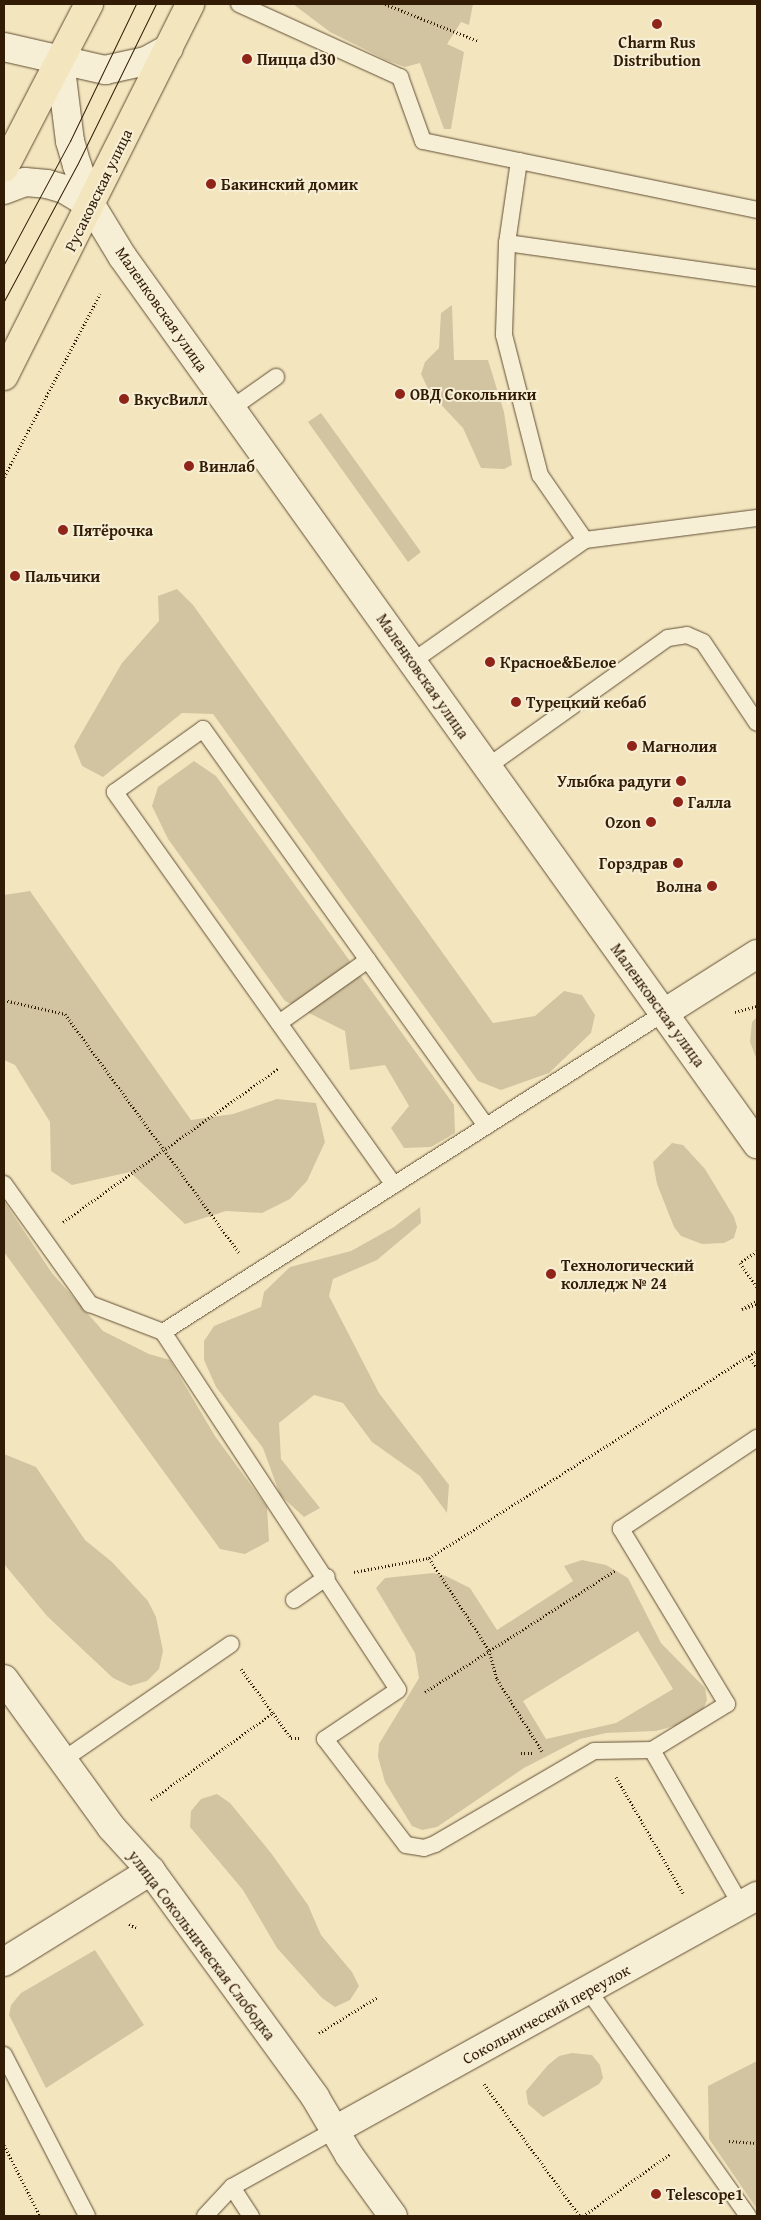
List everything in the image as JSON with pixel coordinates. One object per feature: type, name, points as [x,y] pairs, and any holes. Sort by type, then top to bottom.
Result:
[{"type":"main road","points":[[4,168],[89,4]]},
{"type":"main road","name":"Русаковская улица","points":[[4,376],[190,4]]},
{"type":"street","points":[[4,48],[105,70],[146,61],[168,48]]},
{"type":"street","points":[[60,61],[70,141],[91,205]]},
{"type":"street","points":[[4,190],[25,182],[47,184],[64,189],[91,205]]},
{"type":"street","name":"Маленковская улица","points":[[91,205],[122,256],[757,1144]]},
{"type":"street","points":[[664,1013],[757,954]]},
{"type":"street","name":"улица Сокольническая Слободка","points":[[4,1679],[111,1827],[151,1871],[315,2097],[334,2130],[393,2216]]},
{"type":"street","points":[[4,1962],[151,1871]]},
{"type":"street","name":"Сокольнический переулок","points":[[334,2130],[749,1901]]},
{"type":"lane","points":[[239,4],[400,77],[423,141],[757,210]]},
{"type":"lane","points":[[519,161],[507,243],[504,335],[540,475],[585,540]]},
{"type":"lane","points":[[507,243],[757,278]]},
{"type":"lane","points":[[232,408],[276,377]]},
{"type":"lane","points":[[413,661],[585,540],[757,518]]},
{"type":"lane","points":[[487,766],[668,638],[687,635],[703,642],[757,723]]},
{"type":"lane","points":[[394,1185],[115,792],[203,729],[486,1126]]},
{"type":"lane","points":[[279,1023],[368,960]]},
{"type":"lane","points":[[163,1332],[664,1013]]},
{"type":"lane","points":[[4,1184],[90,1304],[163,1332],[327,1577],[398,1690],[325,1739],[398,1838],[414,1848],[436,1844],[555,1773],[600,1749],[652,1750],[727,1704],[621,1530],[757,1438]]},
{"type":"lane","points":[[294,1600],[327,1577]]},
{"type":"lane","points":[[63,1760],[228,1646]]},
{"type":"lane","points":[[652,1750],[749,1901]]},
{"type":"lane","points":[[588,1990],[748,2216]]},
{"type":"lane","points":[[4,2055],[87,2216]]},
{"type":"lane","points":[[205,2216],[232,2187],[334,2130]]},
{"type":"lane","points":[[232,2187],[251,2216]]},
{"type":"path","points":[[385,4],[478,41]]},
{"type":"path","points":[[4,477],[100,294]]},
{"type":"path","points":[[4,1000],[65,1014],[254,1274]]},
{"type":"path","points":[[735,1012],[757,1006]]},
{"type":"path","points":[[42,1237],[300,1053]]},
{"type":"path","points":[[757,1251],[740,1263],[757,1287]]},
{"type":"path","points":[[757,1300],[742,1309],[757,1304]]},
{"type":"path","points":[[327,1577],[429,1558],[757,1351]]},
{"type":"path","points":[[749,1356],[757,1368]]},
{"type":"path","points":[[398,1690],[407,1703],[638,1557]]},
{"type":"path","points":[[429,1558],[489,1650],[497,1679],[555,1773]]},
{"type":"path","points":[[228,1646],[291,1738],[325,1739]]},
{"type":"path","points":[[150,1800],[273,1713]]},
{"type":"path","points":[[600,1749],[684,1895]]},
{"type":"path","points":[[318,2033],[378,1997]]},
{"type":"path","points":[[484,2083],[580,2216]]},
{"type":"path","points":[[584,2216],[692,2138]]},
{"type":"path","points":[[4,2145],[40,2216]]},
{"type":"shaded area","points":[[293,4],[473,4],[469,25],[461,22],[447,44],[464,52],[451,129],[444,129],[420,63],[405,67],[386,60],[330,32]]},
{"type":"shaded area","points":[[452,305],[454,360],[488,360],[504,412],[512,465],[504,469],[481,468],[463,428],[430,393],[421,374],[425,362],[439,348],[441,313]]},
{"type":"shaded area","points":[[321,413],[421,552],[408,562],[308,422]]},
{"type":"shaded area","points":[[177,589],[193,605],[493,1023],[535,1016],[564,991],[582,995],[595,1015],[591,1033],[549,1073],[501,1090],[478,1081],[213,714],[182,713],[103,777],[82,766],[74,746],[122,663],[159,621],[158,596]]},
{"type":"shaded area","points":[[194,761],[216,776],[454,1105],[455,1133],[431,1147],[404,1148],[391,1128],[409,1106],[385,1065],[350,1070],[345,1031],[285,1001],[168,839],[152,806],[158,787]]},
{"type":"shaded area","points":[[30,891],[191,1120],[233,1114],[277,1099],[316,1103],[325,1142],[307,1181],[290,1199],[262,1213],[226,1211],[185,1224],[130,1172],[72,1185],[51,1171],[50,1122],[15,1065],[4,1060],[4,895]]},
{"type":"shaded area","points":[[757,1017],[757,1060],[750,1042],[752,1022]]},
{"type":"shaded area","points":[[672,1143],[683,1145],[705,1169],[734,1217],[737,1227],[734,1238],[724,1243],[702,1244],[681,1236],[674,1227],[657,1184],[653,1162]]},
{"type":"shaded area","points":[[4,1201],[52,1273],[103,1331],[149,1354],[170,1360],[215,1436],[267,1507],[269,1541],[245,1554],[220,1549],[4,1252]]},
{"type":"shaded area","points":[[420,1207],[421,1223],[377,1260],[333,1279],[329,1296],[379,1393],[449,1485],[447,1513],[420,1476],[372,1442],[343,1403],[314,1395],[279,1423],[281,1459],[320,1508],[304,1517],[280,1495],[263,1448],[216,1387],[204,1360],[204,1341],[214,1326],[261,1307],[264,1292],[290,1267],[351,1251],[394,1227]]},
{"type":"shaded area","points":[[4,1454],[36,1467],[85,1540],[112,1562],[148,1601],[156,1617],[163,1651],[159,1669],[147,1681],[130,1686],[113,1678],[47,1616],[4,1564]]},
{"type":"shaded area","points":[[582,1560],[606,1565],[628,1578],[661,1643],[705,1688],[707,1700],[702,1712],[681,1724],[656,1731],[606,1733],[580,1739],[524,1768],[437,1827],[422,1830],[412,1826],[385,1782],[378,1757],[379,1744],[419,1678],[415,1653],[376,1588],[385,1578],[433,1573],[446,1576],[470,1588],[497,1630],[573,1581],[564,1566]],"holes":[[[638,1631],[673,1689],[616,1723],[546,1739],[523,1701]]]},
{"type":"shaded area","points":[[217,1794],[230,1803],[271,1853],[308,1905],[321,1935],[352,1972],[359,1986],[350,2000],[335,2007],[322,1998],[277,1948],[243,1890],[190,1827],[191,1811],[201,1799]]},
{"type":"shaded area","points":[[95,1950],[144,2025],[46,2088],[9,2015],[11,2005],[21,1993]]},
{"type":"shaded area","points":[[572,2053],[592,2055],[600,2065],[603,2078],[599,2084],[543,2117],[528,2104],[526,2091],[548,2065],[559,2056]]},
{"type":"shaded area","points":[[757,2061],[757,2209],[709,2139],[708,2086]]},
{"type":"tram line","points":[[4,264],[70,141],[136,4]]},
{"type":"tram line","points":[[4,301],[77,165],[156,4]]},
{"type":"place","name":"Charm Rus Distribution","points":[[657,24]]},
{"type":"place","name":"Пицца d30","points":[[247,59]]},
{"type":"place","name":"Бакинский домик","points":[[211,184]]},
{"type":"place","name":"ОВД Сокольники","points":[[400,394]]},
{"type":"place","name":"ВкусВилл","points":[[124,399]]},
{"type":"place","name":"Винлаб","points":[[189,466]]},
{"type":"place","name":"Пятёрочка","points":[[63,530]]},
{"type":"place","name":"Пальчики","points":[[15,576]]},
{"type":"place","name":"Красное&Белое","points":[[490,662]]},
{"type":"place","name":"Турецкий кебаб","points":[[516,702]]},
{"type":"place","name":"Магнолия","points":[[632,746]]},
{"type":"place","name":"Улыбка радуги","points":[[681,781]]},
{"type":"place","name":"Галла","points":[[678,802]]},
{"type":"place","name":"Ozon","points":[[651,822]]},
{"type":"place","name":"Горздрав","points":[[678,863]]},
{"type":"place","name":"Волна","points":[[712,886]]},
{"type":"place","name":"Технологический колледж № 24","points":[[551,1274]]},
{"type":"place","name":"Telescope1","points":[[656,2194]]}]
